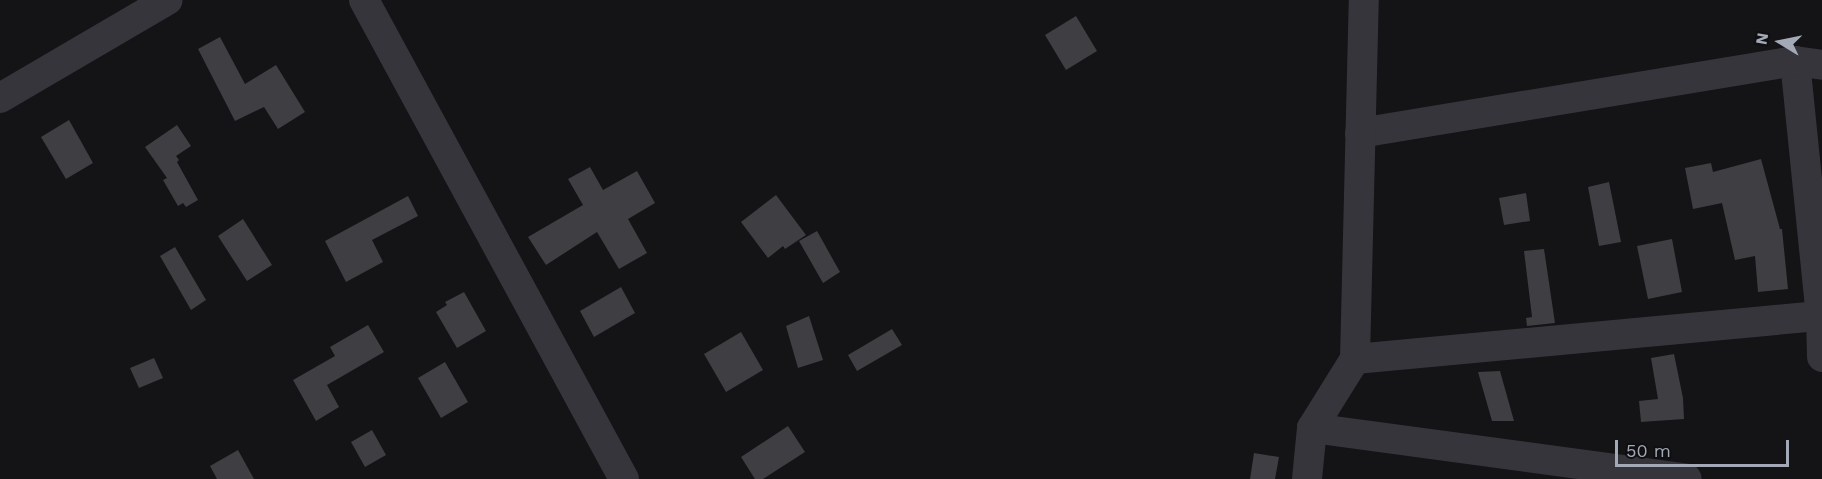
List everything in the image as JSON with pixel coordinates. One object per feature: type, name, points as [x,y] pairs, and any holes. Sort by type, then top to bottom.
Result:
[{"type":"street","points":[[0,98],[168,0]]},
{"type":"street","points":[[364,0],[624,479]]},
{"type":"street","points":[[1307,479],[1312,428],[1355,359],[1364,0]]},
{"type":"street","points":[[1360,133],[1808,63],[1822,357]]},
{"type":"street","points":[[1355,359],[1821,316]]},
{"type":"street","points":[[1312,428],[1687,479]]},
{"type":"building","points":[[1076,16],[1097,51],[1066,70],[1045,35]]},
{"type":"building","points":[[220,37],[245,84],[276,65],[305,112],[278,129],[264,107],[235,121],[198,49]]},
{"type":"building","points":[[69,120],[93,163],[66,179],[41,137]]},
{"type":"building","points":[[177,125],[191,146],[176,156],[179,160],[177,162],[198,200],[186,207],[183,203],[178,206],[163,180],[167,178],[145,147]]},
{"type":"building","points":[[1761,159],[1780,229],[1782,229],[1788,289],[1758,292],[1755,256],[1735,260],[1722,203],[1693,209],[1685,168],[1711,163],[1713,172]]},
{"type":"building","points":[[590,167],[603,190],[637,171],[655,203],[628,219],[647,253],[619,269],[597,232],[546,265],[528,237],[583,205],[568,179]]},
{"type":"building","points":[[1609,182],[1621,242],[1599,246],[1588,187]]},
{"type":"building","points":[[1526,193],[1530,221],[1504,225],[1499,198]]},
{"type":"building","points":[[776,195],[806,235],[785,249],[783,246],[768,258],[741,222]]},
{"type":"building","points":[[408,196],[418,216],[372,240],[383,262],[346,282],[325,241]]},
{"type":"building","points":[[243,219],[272,265],[247,281],[218,236]]},
{"type":"building","points":[[817,231],[840,272],[823,283],[799,241]]},
{"type":"building","points":[[1672,239],[1682,292],[1648,299],[1637,246]]},
{"type":"building","points":[[175,247],[206,300],[191,310],[160,256]]},
{"type":"building","points":[[1544,249],[1555,323],[1527,326],[1526,318],[1532,317],[1524,251]]},
{"type":"building","points":[[621,287],[635,313],[594,337],[580,311]]},
{"type":"building","points":[[464,292],[486,331],[457,348],[436,312],[447,305],[445,302]]},
{"type":"building","points":[[809,316],[823,360],[798,368],[786,326]]},
{"type":"building","points":[[368,325],[384,352],[327,385],[339,407],[316,421],[293,380],[335,356],[330,347]]},
{"type":"building","points":[[892,329],[902,345],[857,371],[848,355]]},
{"type":"building","points":[[741,332],[763,370],[726,392],[704,354]]},
{"type":"building","points":[[1674,354],[1683,398],[1684,419],[1641,422],[1639,401],[1658,399],[1651,358]]},
{"type":"building","points":[[154,358],[163,378],[139,388],[130,368]]},
{"type":"building","points":[[445,362],[468,402],[441,418],[418,378]]},
{"type":"building","points":[[1500,371],[1514,421],[1492,421],[1478,372]]},
{"type":"building","points":[[788,426],[805,452],[763,479],[755,479],[741,457]]},
{"type":"building","points":[[372,430],[386,455],[365,467],[351,442]]},
{"type":"building","points":[[238,450],[254,479],[217,479],[210,466]]},
{"type":"building","points":[[1254,453],[1279,457],[1275,479],[1250,479]]}]
